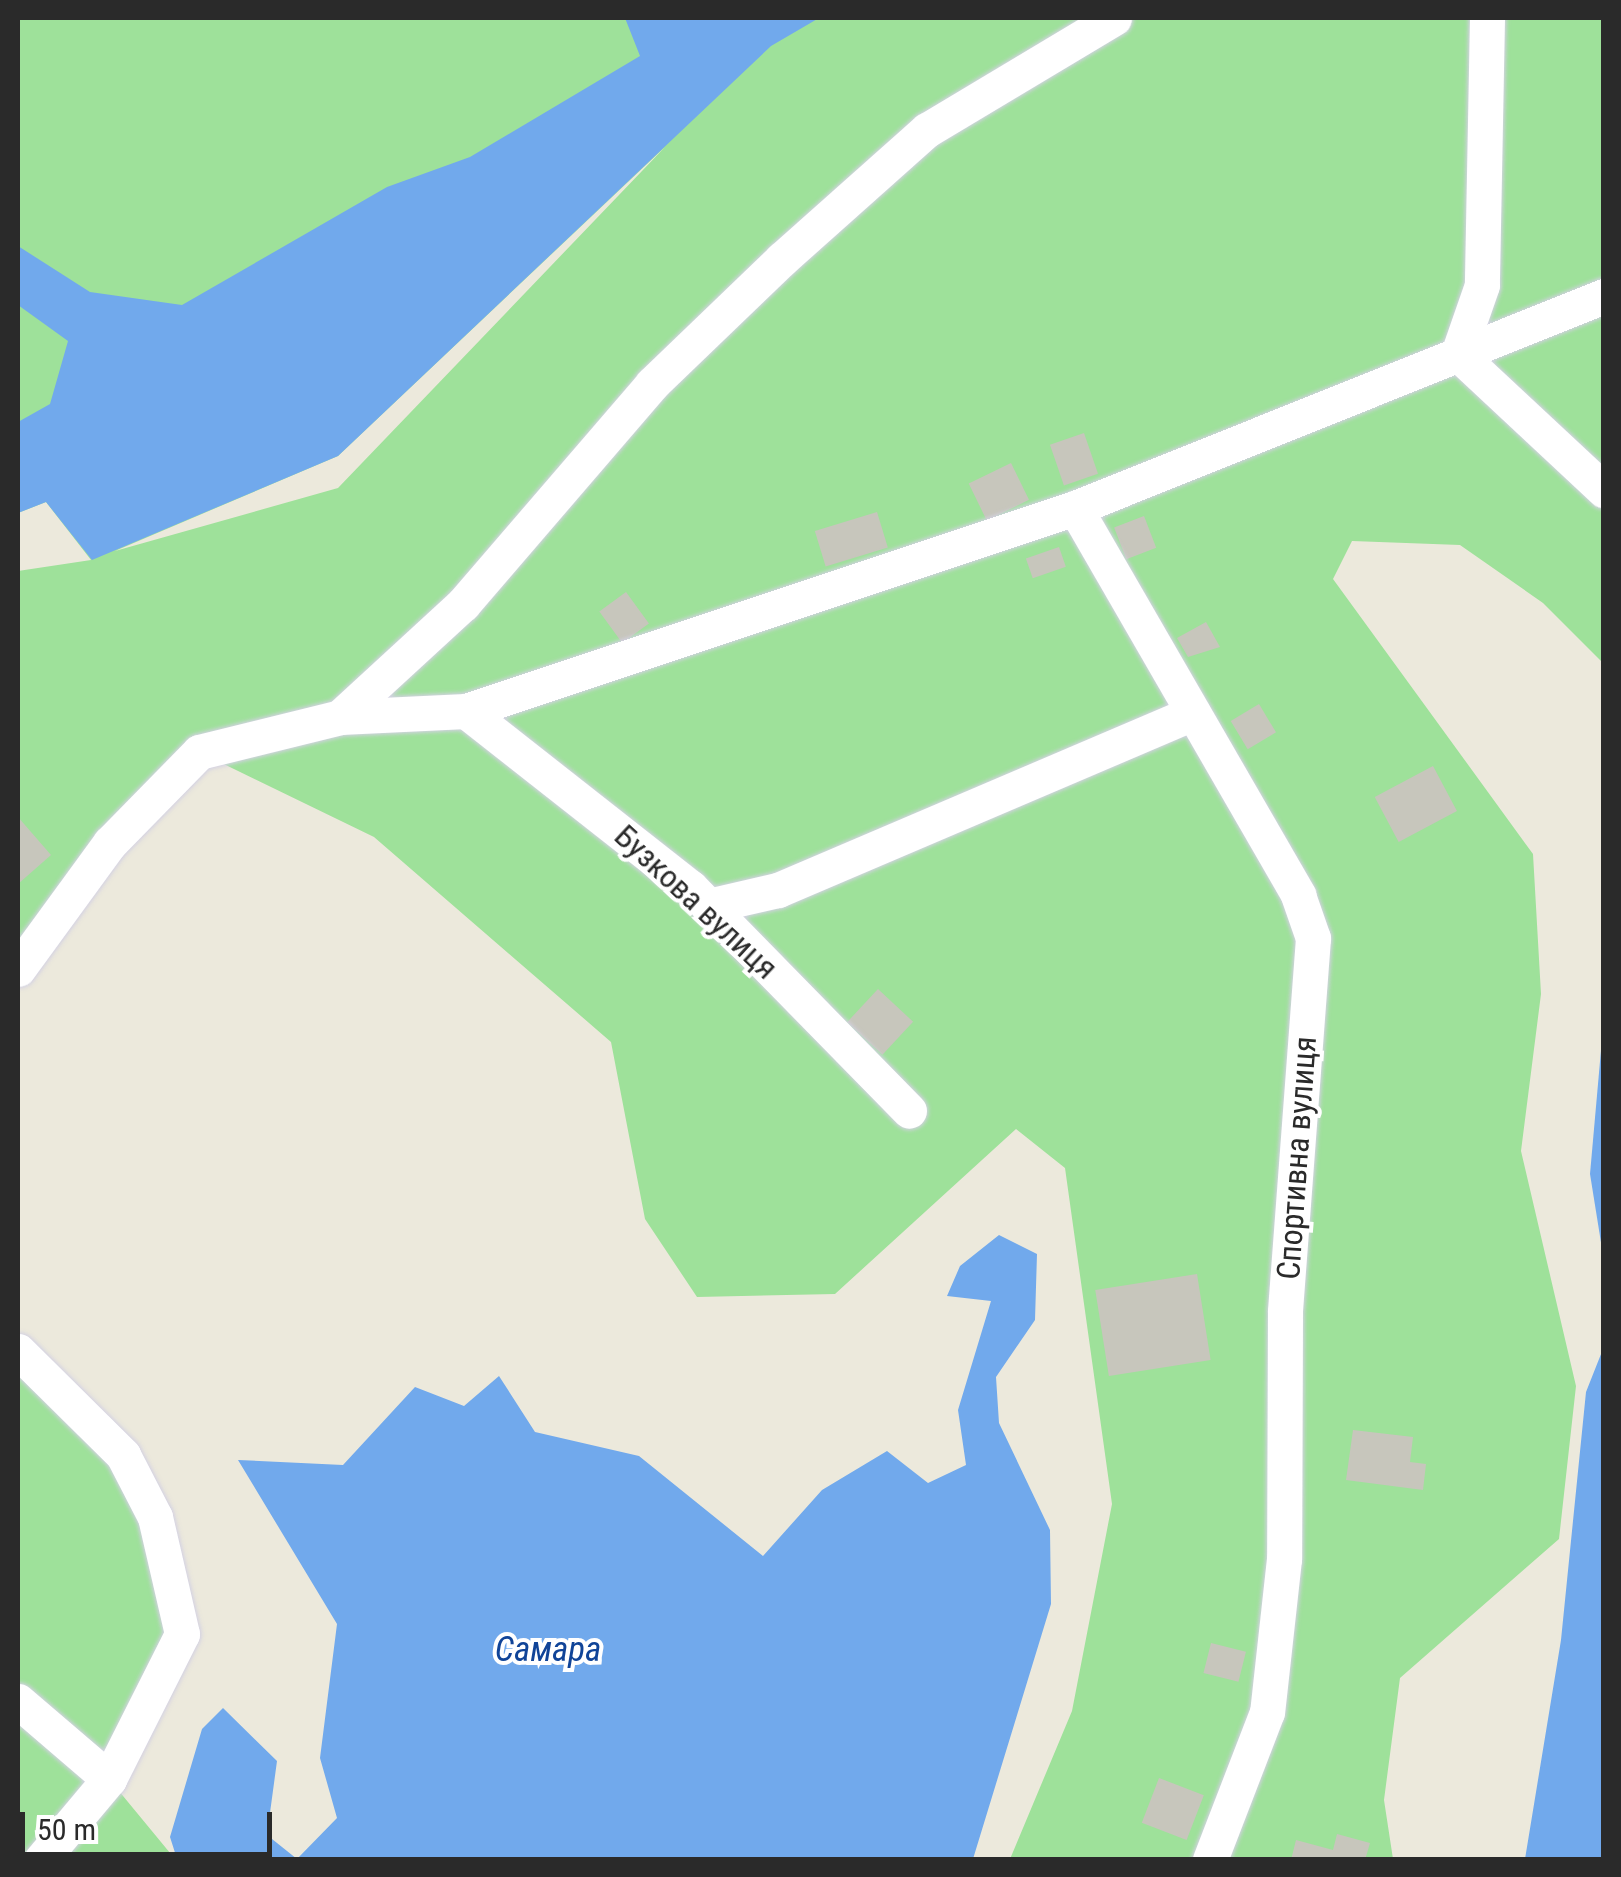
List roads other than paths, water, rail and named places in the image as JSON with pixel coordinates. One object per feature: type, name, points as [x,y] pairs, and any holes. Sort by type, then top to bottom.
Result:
[{"type":"street","points":[[340,718],[463,604],[652,384],[782,259],[926,130],[1114,18]]},
{"type":"street","points":[[1458,354],[1482,285],[1487,18]]},
{"type":"street","points":[[18,969],[110,843],[198,752],[340,718],[466,711],[1075,508],[1604,296]]},
{"type":"street","points":[[1458,354],[1604,490]]},
{"type":"street","name":"Спортивна вулиця","points":[[1075,508],[1193,713],[1314,938],[1269,1693],[1210,1860]]},
{"type":"street","name":"Бузкова вулиця","points":[[466,711],[708,906],[909,1112]]},
{"type":"street","points":[[708,906],[778,890],[1193,713]]},
{"type":"street","points":[[18,1351],[123,1455],[155,1517],[182,1634],[109,1779],[40,1860]]},
{"type":"street","points":[[18,1701],[109,1779]]},
{"type":"water","points":[[625,18],[819,18],[771,46],[338,456],[92,560],[46,502],[18,513],[18,422],[50,404],[68,341],[18,305],[18,246],[90,292],[182,305],[387,187],[470,157],[640,56]]},
{"type":"water","points":[[1603,1037],[1603,1255],[1590,1174]]},
{"type":"water","name":"Самара","points":[[999,1235],[1037,1254],[1035,1320],[996,1377],[999,1423],[1050,1530],[1051,1604],[973,1859],[297,1859],[337,1818],[320,1758],[337,1624],[238,1460],[343,1465],[415,1387],[464,1406],[499,1376],[535,1432],[639,1456],[763,1556],[822,1490],[887,1451],[928,1483],[966,1465],[958,1410],[991,1301],[947,1296],[960,1266]]},
{"type":"water","points":[[1603,1349],[1603,1859],[1525,1859],[1561,1640],[1586,1392]]},
{"type":"water","points":[[223,1708],[277,1761],[267,1835],[297,1859],[177,1859],[170,1837],[202,1729]]}]
